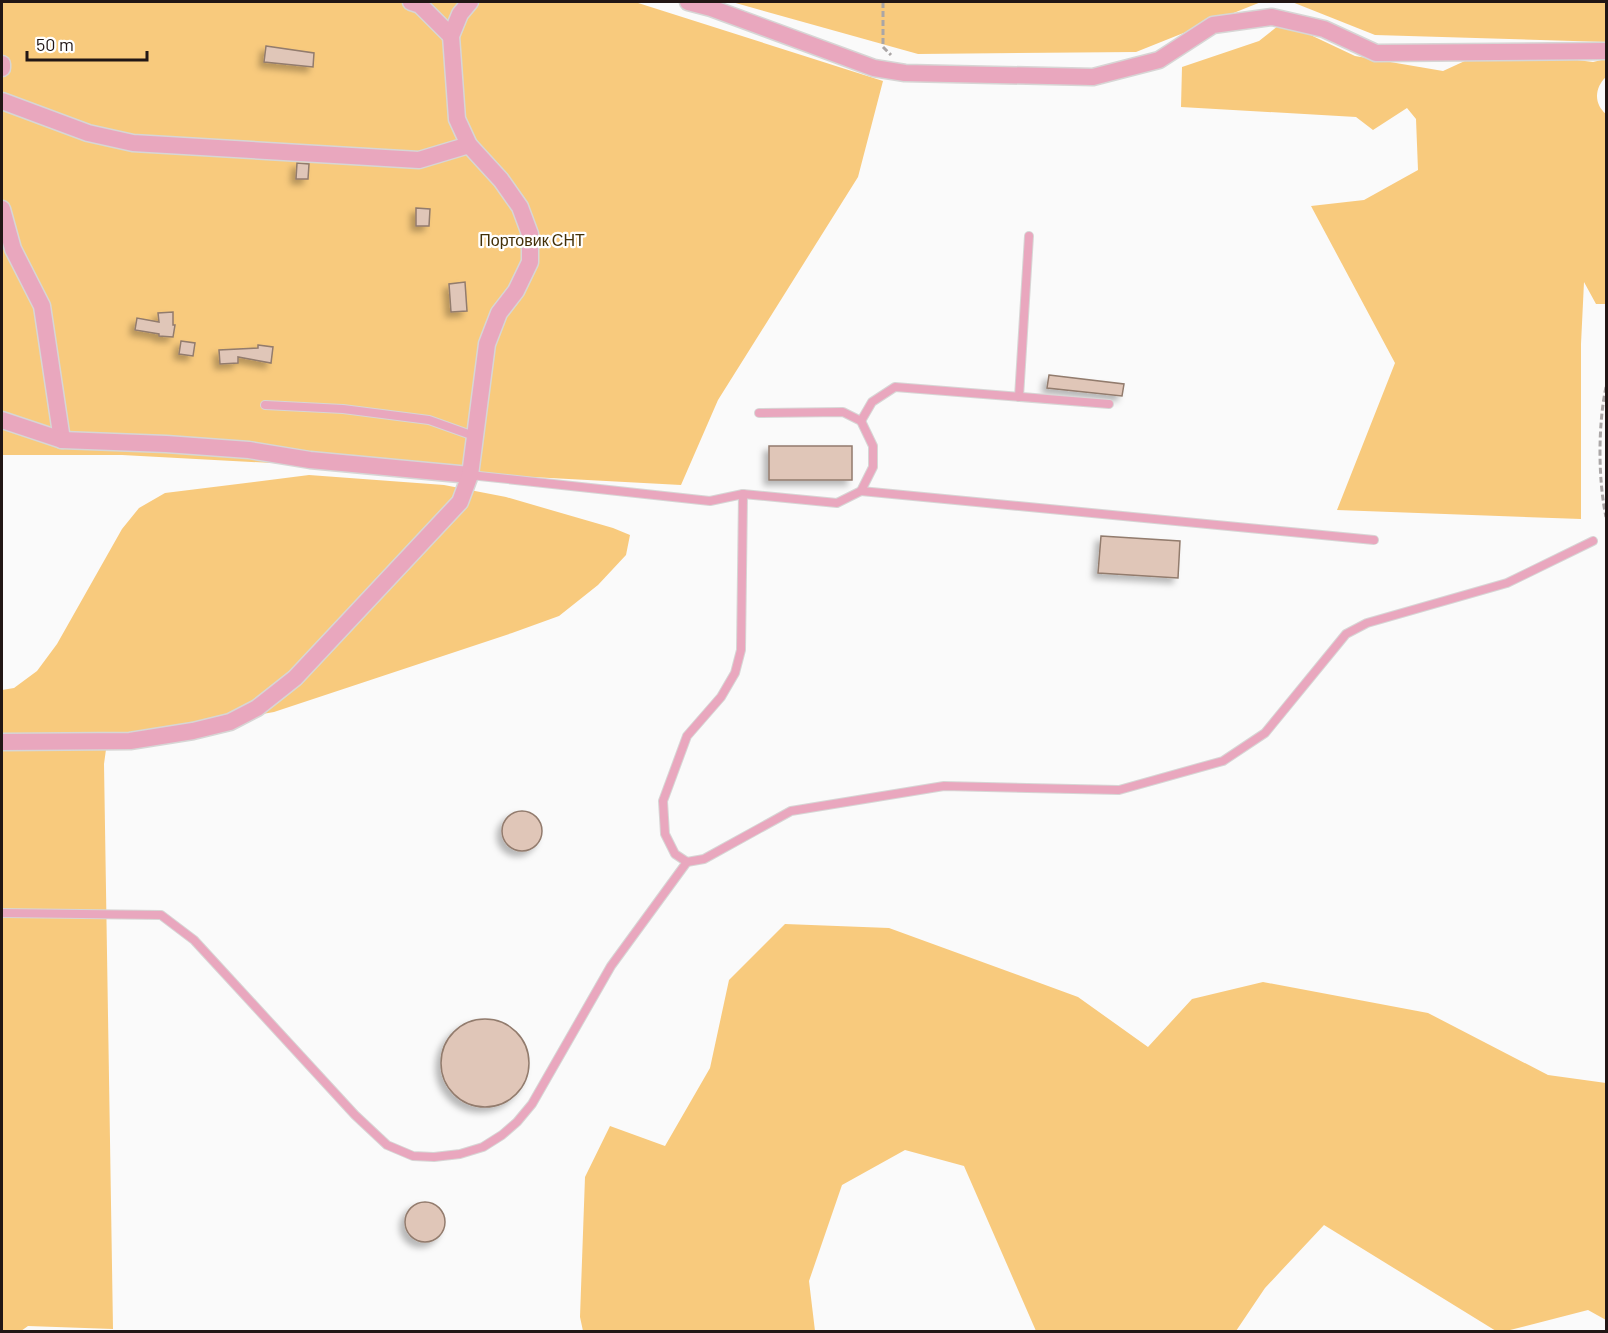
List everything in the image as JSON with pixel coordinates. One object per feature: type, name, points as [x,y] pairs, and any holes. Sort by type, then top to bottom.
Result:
[{"type":"street","points":[[411,2],[420,4],[451,36]]},
{"type":"street","points":[[2,742],[130,741],[193,731],[230,722],[257,708],[295,678],[460,502],[470,475],[487,344],[499,313],[516,291],[530,262],[530,234],[520,207],[501,180],[469,145],[457,119],[451,36],[460,14],[470,2]]},
{"type":"street","points":[[688,2],[711,8],[874,68],[905,73],[1093,77],[1159,60],[1213,25],[1272,17],[1324,29],[1376,52],[1606,51]]},
{"type":"street","points":[[2,101],[88,133],[133,143],[419,160],[469,145]]},
{"type":"street","points":[[2,209],[13,249],[42,306],[62,440]]},
{"type":"street","points":[[2,420],[62,440],[249,450],[310,460],[470,475]]},
{"type":"lane","points":[[1019,397],[1029,236]]},
{"type":"lane","points":[[861,421],[872,402],[895,387],[1109,404]]},
{"type":"lane","points":[[265,405],[343,409],[429,420],[474,436]]},
{"type":"lane","points":[[759,413],[843,412],[861,421],[873,446],[873,467],[861,491]]},
{"type":"lane","points":[[470,475],[710,501],[743,494],[837,503],[861,491],[1374,540]]},
{"type":"lane","points":[[743,494],[741,650],[735,673],[721,697],[687,736],[663,801],[665,834],[675,854],[687,862],[704,859],[791,811],[944,786],[1119,790],[1223,761],[1265,733],[1346,634],[1367,622],[1508,582],[1593,541]]},
{"type":"lane","points":[[2,913],[161,915],[194,940],[355,1115],[387,1145],[413,1156],[434,1157],[460,1154],[483,1147],[518,1122],[532,1104],[611,966],[687,862]]},
{"type":"path","points":[[883,2],[883,46],[905,73]]},
{"type":"path","points":[[1606,387],[1603,403],[1601,490],[1606,517]]},
{"type":"green space","name":"Портовик СНТ","points":[[2,2],[635,2],[883,81],[858,177],[718,400],[681,485],[122,455],[2,455]]},
{"type":"green space","points":[[732,2],[1261,2],[1136,52],[918,54]]},
{"type":"green space","points":[[1292,2],[1606,2],[1606,42],[1375,35]]},
{"type":"green space","points":[[1283,22],[1355,56],[1443,71],[1467,60],[1569,59],[1593,62],[1606,59],[1606,77],[1599,86],[1597,96],[1599,106],[1606,114],[1606,304],[1596,304],[1584,282],[1581,344],[1581,519],[1337,510],[1395,363],[1311,206],[1364,200],[1418,170],[1416,119],[1407,108],[1373,130],[1356,117],[1181,107],[1182,67],[1259,41]]},
{"type":"green space","points":[[309,475],[444,485],[506,497],[630,535],[626,555],[598,585],[559,616],[512,633],[274,712],[107,742],[104,764],[113,1329],[28,1326],[21,1331],[2,1332],[2,690],[14,688],[37,671],[57,644],[122,529],[139,508],[165,493]]},
{"type":"green space","points":[[785,924],[889,928],[1078,997],[1148,1047],[1192,999],[1263,982],[1428,1013],[1548,1075],[1606,1083],[1606,1320],[1588,1310],[1506,1331],[1496,1331],[1324,1225],[1265,1288],[1236,1331],[1036,1331],[964,1166],[905,1150],[842,1185],[809,1281],[815,1331],[583,1331],[580,1317],[585,1177],[610,1126],[665,1146],[710,1068],[729,980]]},
{"type":"building","points":[[266,46],[314,53],[313,67],[264,62]]},
{"type":"building","points":[[297,163],[309,164],[308,179],[296,179]]},
{"type":"building","points":[[416,208],[430,209],[429,226],[416,226]]},
{"type":"building","points":[[465,282],[467,311],[451,312],[449,284]]},
{"type":"building","points":[[173,312],[173,325],[175,325],[173,337],[135,330],[137,318],[159,322],[158,313]]},
{"type":"building","points":[[181,341],[195,343],[193,356],[179,354]]},
{"type":"building","points":[[258,345],[273,347],[271,363],[238,357],[238,363],[220,364],[219,350],[258,348]]},
{"type":"building","points":[[1049,375],[1124,384],[1122,396],[1047,388]]},
{"type":"building","points":[[769,446],[852,446],[852,480],[769,480]]},
{"type":"building","points":[[1101,536],[1180,541],[1178,578],[1098,573]]},
{"type":"building","points":[[522,811],[536,817],[542,831],[536,845],[522,851],[508,845],[502,831],[508,817]]},
{"type":"building","points":[[485,1019],[510,1026],[522,1038],[529,1063],[522,1088],[510,1100],[485,1107],[460,1100],[448,1088],[441,1063],[448,1038],[460,1026]]},
{"type":"building","points":[[425,1202],[439,1208],[445,1222],[439,1236],[425,1242],[411,1236],[405,1222],[411,1208]]}]
